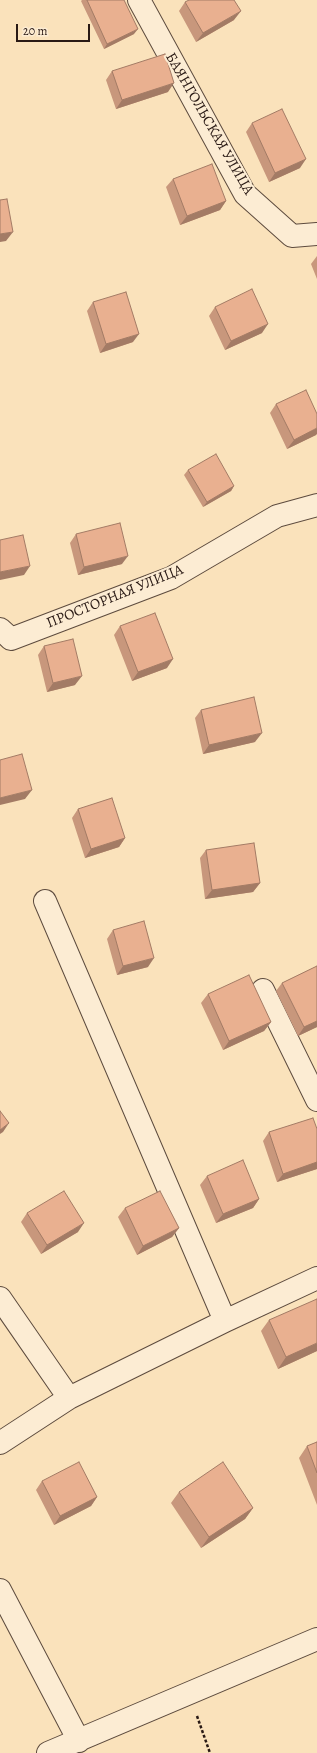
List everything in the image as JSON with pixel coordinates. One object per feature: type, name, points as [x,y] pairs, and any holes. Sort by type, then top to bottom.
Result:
[{"type":"street","name":"БАЯНГОЛЬСКАЯ УЛИЦА","points":[[139,0],[245,194],[292,236],[317,234]]},
{"type":"street","name":"ПРОСТОРНАЯ УЛИЦА","points":[[0,629],[11,638],[171,578],[277,516],[317,505]]},
{"type":"street","points":[[45,901],[225,1321]]},
{"type":"street","points":[[263,990],[317,1100]]},
{"type":"street","points":[[0,1443],[69,1398],[225,1321],[317,1278]]},
{"type":"street","points":[[0,1298],[69,1398]]},
{"type":"street","points":[[0,1590],[79,1741]]},
{"type":"street","points":[[48,1753],[317,1639]]},
{"type":"path","points":[[190,1694],[210,1753]]},
{"type":"building","points":[[87,0],[124,0],[138,29],[107,44]]},
{"type":"building","points":[[189,0],[234,0],[241,11],[203,33],[185,2]]},
{"type":"building","points":[[165,54],[174,83],[122,100],[112,71]]},
{"type":"building","points":[[282,109],[306,159],[275,173],[252,123]]},
{"type":"building","points":[[212,164],[226,201],[187,216],[173,179]]},
{"type":"building","points":[[7,199],[13,232],[0,234],[0,200]]},
{"type":"building","points":[[252,289],[268,324],[231,341],[215,307]]},
{"type":"building","points":[[126,292],[139,334],[106,344],[93,302]]},
{"type":"building","points":[[306,390],[317,414],[317,428],[294,440],[276,404]]},
{"type":"building","points":[[216,454],[234,486],[207,502],[188,470]]},
{"type":"building","points":[[120,523],[128,556],[84,567],[76,534]]},
{"type":"building","points":[[23,535],[30,566],[0,572],[0,540]]},
{"type":"building","points":[[155,613],[173,659],[138,672],[120,626]]},
{"type":"building","points":[[73,639],[82,676],[53,683],[44,646]]},
{"type":"building","points":[[254,697],[262,733],[209,745],[201,710]]},
{"type":"building","points":[[22,754],[32,790],[0,798],[0,760]]},
{"type":"building","points":[[112,798],[125,838],[91,849],[78,809]]},
{"type":"building","points":[[254,843],[260,883],[212,890],[206,850]]},
{"type":"building","points":[[144,921],[154,958],[123,966],[113,930]]},
{"type":"building","points":[[317,966],[317,1021],[304,1027],[282,983]]},
{"type":"building","points":[[249,975],[271,1022],[229,1041],[208,994]]},
{"type":"building","points":[[0,1111],[9,1123],[0,1130]]},
{"type":"building","points":[[313,1118],[317,1129],[317,1162],[283,1174],[269,1132]]},
{"type":"building","points":[[243,1160],[259,1199],[223,1214],[207,1176]]},
{"type":"building","points":[[64,1191],[84,1223],[47,1245],[27,1213]]},
{"type":"building","points":[[160,1191],[179,1228],[143,1246],[125,1208]]},
{"type":"building","points":[[317,1299],[317,1343],[286,1357],[269,1320]]},
{"type":"building","points":[[317,1442],[317,1473],[307,1446]]},
{"type":"building","points":[[79,1462],[97,1497],[60,1516],[42,1481]]},
{"type":"building","points":[[223,1462],[253,1508],[209,1537],[179,1492]]}]
